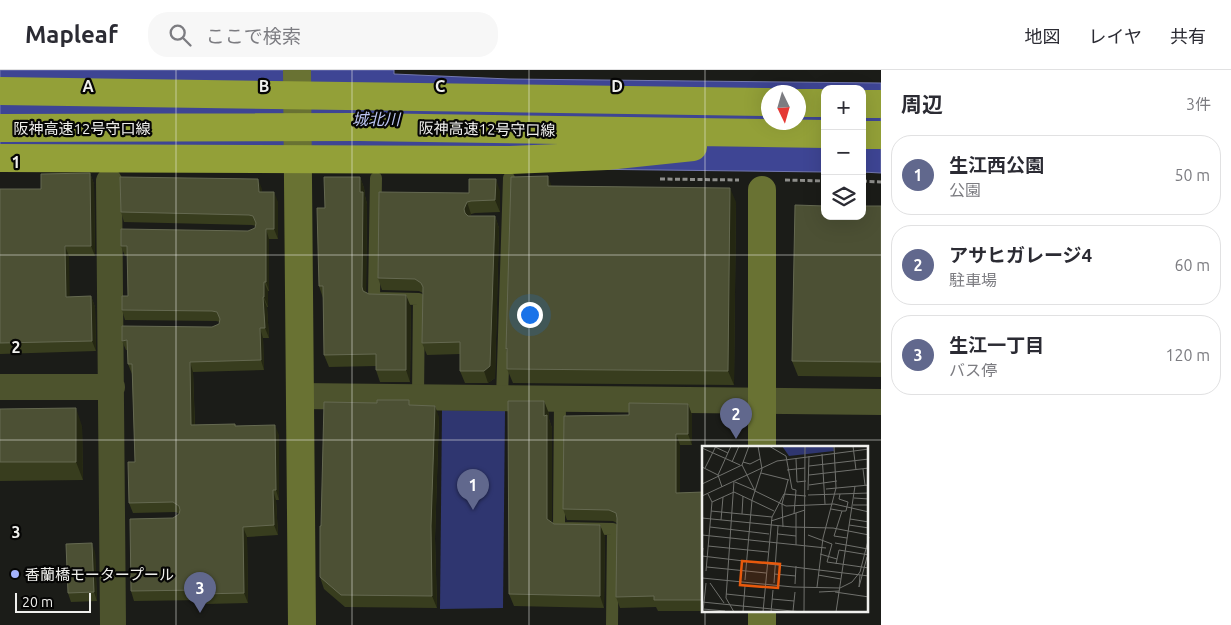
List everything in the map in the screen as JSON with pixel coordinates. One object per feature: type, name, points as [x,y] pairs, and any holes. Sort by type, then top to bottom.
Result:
[{"type":"highway","name":"阪神高速12号守口線","points":[[0,91],[761,102]]},
{"type":"highway","points":[[806,103],[821,103]]},
{"type":"highway","points":[[866,104],[881,104]]},
{"type":"highway","name":"阪神高速12号守口線","points":[[0,128],[360,127],[821,134]]},
{"type":"highway","points":[[0,158],[510,160],[607,156],[821,134]]},
{"type":"highway","points":[[866,135],[881,135]]},
{"type":"street","points":[[297,70],[302,625]]},
{"type":"street","points":[[109,181],[114,230],[115,328],[112,387],[118,521],[113,625]]},
{"type":"street","points":[[762,190],[762,446]]},
{"type":"street","points":[[0,387],[112,387]]},
{"type":"street","points":[[300,396],[881,402]]},
{"type":"street","points":[[762,612],[762,625]]},
{"type":"lane","points":[[376,178],[374,298],[419,299],[418,397]]},
{"type":"lane","points":[[502,398],[509,178]]},
{"type":"lane","points":[[492,221],[508,220]]},
{"type":"lane","points":[[560,400],[559,528],[613,529],[612,625]]},
{"type":"path","points":[[866,181],[881,182]]},
{"type":"shaded area","points":[[442,410],[505,411],[503,608],[440,609]]},
{"type":"water","name":"城北川","points":[[0,70],[394,70],[394,74],[509,79],[881,83],[881,173],[866,172],[866,85],[821,85],[821,172],[328,166],[0,159]]},
{"type":"building","points":[[90,173],[91,246],[65,246],[66,297],[91,296],[92,341],[0,343],[0,189],[41,189],[41,174]]},
{"type":"building","points":[[548,176],[548,186],[730,188],[728,371],[507,369],[511,177]]},
{"type":"building","points":[[120,177],[258,179],[259,192],[274,192],[274,229],[266,229],[266,282],[264,282],[263,297],[265,328],[260,328],[261,360],[190,362],[191,425],[275,425],[276,490],[273,490],[274,525],[243,527],[244,593],[201,594],[201,590],[131,591],[130,519],[173,518],[179,514],[180,510],[179,506],[173,502],[129,503],[128,462],[135,462],[132,364],[128,364],[127,340],[122,341],[122,326],[212,327],[219,324],[220,319],[217,312],[212,311],[122,310],[122,296],[128,296],[127,246],[121,246],[121,229],[248,231],[255,228],[256,223],[253,216],[249,215],[121,212]]},
{"type":"building","points":[[324,177],[360,177],[360,192],[363,192],[362,287],[363,291],[369,294],[406,295],[406,370],[376,370],[376,354],[324,355],[323,286],[319,286],[317,208],[325,208]]},
{"type":"building","points":[[469,179],[496,179],[495,200],[467,202],[464,209],[468,216],[495,216],[490,366],[484,371],[460,371],[460,342],[422,343],[423,287],[421,283],[415,279],[378,278],[379,192],[469,193]]},
{"type":"building","points":[[795,205],[821,206],[821,220],[866,220],[866,206],[881,206],[881,362],[792,361]]},
{"type":"building","points":[[377,400],[409,400],[409,405],[435,406],[431,526],[432,596],[341,595],[320,577],[324,402],[377,403]]},
{"type":"building","points":[[508,401],[544,401],[544,416],[547,415],[547,519],[554,524],[600,525],[600,596],[509,594]]},
{"type":"building","points":[[629,403],[688,404],[688,434],[676,434],[676,493],[702,492],[702,600],[654,600],[654,596],[616,597],[616,513],[609,510],[563,509],[564,416],[629,415]]},
{"type":"building","points":[[76,408],[76,462],[0,462],[0,409]]},
{"type":"building","points":[[92,543],[94,592],[68,593],[66,544]]},
{"type":"place","name":"アサヒガレージ4","points":[[736,439]]},
{"type":"place","name":"生江西公園","points":[[473,510]]},
{"type":"place","name":"香蘭橋モータープール","points":[[15,574]]},
{"type":"place","name":"生江一丁目","points":[[200,613]]}]
